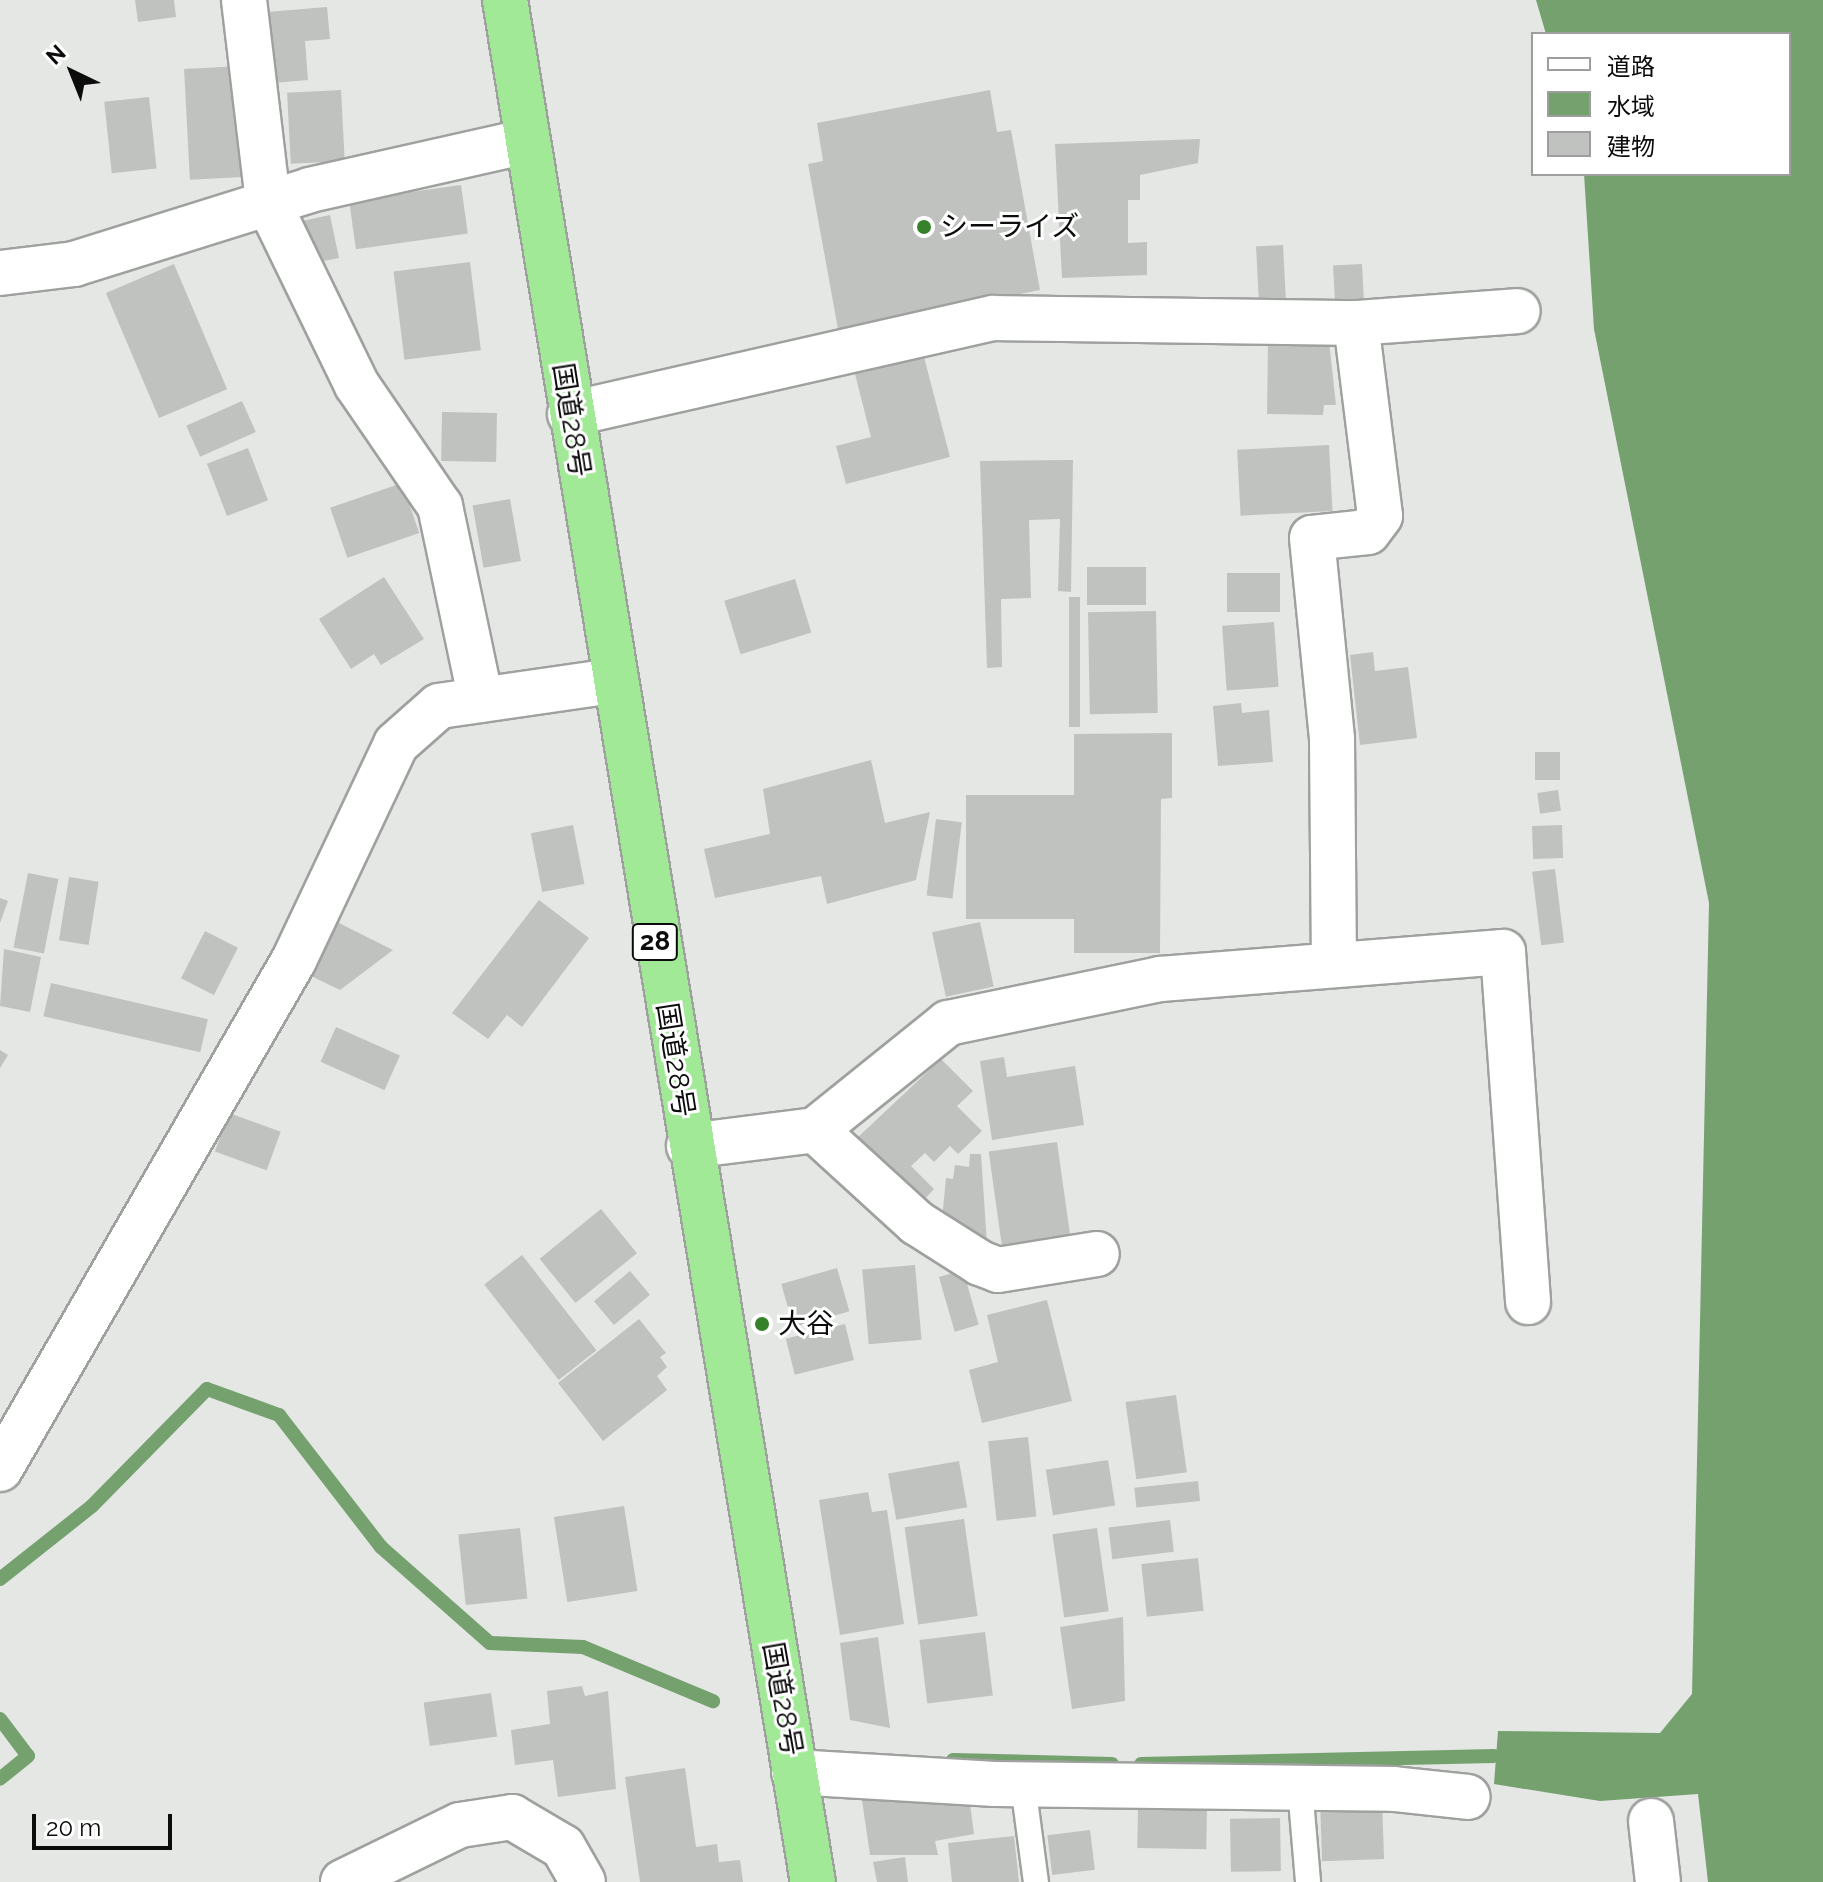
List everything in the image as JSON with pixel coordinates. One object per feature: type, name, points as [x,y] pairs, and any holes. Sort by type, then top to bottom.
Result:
[{"type":"highway","name":"国道28号","points":[[505,0],[689,1146],[813,1882]]},
{"type":"street","points":[[244,0],[268,202],[357,385],[440,506],[481,700]]},
{"type":"street","points":[[0,273],[74,264],[268,202],[527,141]]},
{"type":"street","points":[[570,414],[993,318],[1356,323],[1518,311]]},
{"type":"street","points":[[1334,965],[1332,740],[1312,538],[1368,532],[1380,516],[1356,323]]},
{"type":"street","points":[[0,1469],[294,960],[396,744],[439,706],[613,681]]},
{"type":"street","points":[[689,1146],[815,1130],[948,1023],[1160,979],[1503,952],[1528,1302]]},
{"type":"street","points":[[815,1130],[917,1223],[980,1263],[998,1270],[1097,1254]]},
{"type":"street","points":[[794,1772],[1023,1785],[1300,1788],[1468,1797]]},
{"type":"street","points":[[343,1882],[460,1825],[512,1817],[563,1847],[583,1882]]},
{"type":"street","points":[[1651,1821],[1658,1882]]},
{"type":"lane","points":[[1023,1785],[1036,1882]]},
{"type":"lane","points":[[1300,1788],[1308,1882]]},
{"type":"water","points":[[1536,0],[1823,0],[1823,1882],[1708,1882],[1698,1794],[1600,1801],[1494,1784],[1498,1731],[1660,1733],[1692,1694],[1709,903],[1594,329],[1584,176],[1791,176],[1791,32],[1545,32]]},
{"type":"building","points":[[135,0],[174,0],[176,17],[138,22]]},
{"type":"building","points":[[327,7],[330,39],[305,41],[308,80],[273,83],[267,12]]},
{"type":"building","points":[[241,66],[247,177],[190,180],[184,69]]},
{"type":"building","points":[[341,90],[345,161],[291,164],[287,93]]},
{"type":"building","name":"シーライズ","points":[[990,90],[997,132],[1011,130],[1040,290],[838,329],[808,164],[823,161],[817,123]]},
{"type":"building","points":[[149,97],[157,169],[112,173],[104,102]]},
{"type":"building","points":[[1200,139],[1198,163],[1140,175],[1140,200],[1128,200],[1128,243],[1147,242],[1147,275],[1062,278],[1055,144]]},
{"type":"building","points":[[461,185],[468,234],[356,249],[349,201]]},
{"type":"building","points":[[330,215],[339,258],[313,263],[293,223]]},
{"type":"building","points":[[1283,245],[1286,302],[1259,303],[1256,246]]},
{"type":"building","points":[[470,262],[481,350],[404,360],[394,271]]},
{"type":"building","points":[[174,264],[227,389],[159,418],[106,293]]},
{"type":"building","points":[[1362,264],[1364,303],[1335,304],[1333,266]]},
{"type":"building","points":[[1329,341],[1336,405],[1324,405],[1323,415],[1267,414],[1268,343]]},
{"type":"building","points":[[923,353],[950,457],[846,484],[836,446],[871,437],[854,370]]},
{"type":"building","points":[[242,401],[256,432],[200,457],[186,426]]},
{"type":"building","points":[[442,412],[497,413],[496,462],[441,461]]},
{"type":"building","points":[[1329,445],[1332,511],[1241,516],[1237,450]]},
{"type":"building","points":[[248,448],[268,500],[227,516],[207,464]]},
{"type":"building","points":[[1073,460],[1071,592],[1058,591],[1060,519],[1029,520],[1031,598],[1001,599],[1002,667],[987,668],[980,461]]},
{"type":"building","points":[[402,483],[419,533],[347,558],[330,508]]},
{"type":"building","points":[[510,499],[521,561],[484,568],[473,506]]},
{"type":"building","points":[[1087,567],[1146,567],[1146,605],[1087,605]]},
{"type":"building","points":[[1227,573],[1280,573],[1280,612],[1227,612]]},
{"type":"building","points":[[384,577],[424,639],[381,665],[374,654],[351,669],[319,619]]},
{"type":"building","points":[[795,579],[811,633],[741,654],[724,601]]},
{"type":"building","points":[[1069,597],[1080,597],[1080,727],[1069,727]]},
{"type":"building","points":[[1156,611],[1158,713],[1090,714],[1088,612]]},
{"type":"building","points":[[1274,622],[1279,687],[1227,690],[1222,626]]},
{"type":"building","points":[[1373,652],[1375,671],[1408,667],[1417,738],[1360,745],[1350,655]]},
{"type":"building","points":[[1241,703],[1242,713],[1269,710],[1273,762],[1218,766],[1213,706]]},
{"type":"building","points":[[1172,733],[1172,798],[1161,799],[1160,953],[1074,953],[1074,919],[966,919],[966,795],[1074,795],[1074,734]]},
{"type":"building","points":[[1535,752],[1560,752],[1560,780],[1535,780]]},
{"type":"building","points":[[871,760],[885,823],[930,812],[916,880],[827,904],[821,876],[715,898],[704,849],[770,834],[763,789]]},
{"type":"building","points":[[1558,790],[1561,811],[1540,814],[1537,793]]},
{"type":"building","points":[[936,819],[962,822],[952,899],[927,895]]},
{"type":"building","points":[[573,825],[584,884],[542,892],[531,833]]},
{"type":"building","points":[[1562,825],[1563,858],[1533,859],[1532,826]]},
{"type":"building","points":[[1555,869],[1564,942],[1541,945],[1532,872]]},
{"type":"building","points":[[28,873],[58,879],[44,954],[13,948]]},
{"type":"building","points":[[69,877],[99,882],[89,945],[59,940]]},
{"type":"building","points":[[0,898],[8,901],[0,923]]},
{"type":"building","points":[[539,900],[589,938],[522,1027],[507,1015],[488,1039],[452,1013]]},
{"type":"building","points":[[337,922],[393,950],[340,990],[309,975]]},
{"type":"building","points":[[980,922],[994,987],[946,997],[932,932]]},
{"type":"building","points":[[205,931],[238,948],[214,995],[181,978]]},
{"type":"building","points":[[4,949],[41,957],[30,1012],[0,1006]]},
{"type":"building","points":[[51,983],[208,1019],[200,1052],[43,1016]]},
{"type":"building","points":[[336,1027],[400,1055],[384,1090],[321,1062]]},
{"type":"building","points":[[0,1050],[8,1055],[0,1068]]},
{"type":"building","points":[[1004,1057],[1007,1077],[1075,1066],[1084,1125],[992,1140],[980,1061]]},
{"type":"building","points":[[941,1059],[973,1091],[957,1106],[982,1131],[958,1154],[950,1146],[934,1162],[925,1153],[911,1166],[934,1189],[922,1202],[856,1139]]},
{"type":"building","points":[[229,1113],[281,1132],[267,1170],[215,1152]]},
{"type":"building","points":[[1057,1142],[1070,1238],[1002,1248],[989,1152]]},
{"type":"building","points":[[970,1154],[981,1154],[987,1244],[942,1219],[946,1178],[953,1179],[955,1165],[969,1167]]},
{"type":"building","points":[[601,1209],[637,1253],[575,1303],[540,1259]]},
{"type":"building","points":[[522,1255],[596,1350],[559,1380],[484,1285]]},
{"type":"building","points":[[915,1265],[922,1340],[869,1344],[862,1270]]},
{"type":"building","points":[[837,1268],[849,1311],[794,1327],[781,1284]]},
{"type":"building","points":[[963,1270],[979,1325],[955,1332],[939,1277]]},
{"type":"building","points":[[630,1271],[650,1295],[614,1325],[594,1301]]},
{"type":"building","points":[[1047,1300],[1072,1401],[982,1423],[969,1370],[998,1362],[987,1315]]},
{"type":"building","points":[[639,1319],[666,1353],[660,1357],[667,1367],[657,1376],[667,1390],[603,1441],[558,1383]]},
{"type":"building","points":[[845,1324],[854,1360],[795,1375],[786,1339]]},
{"type":"building","points":[[1176,1395],[1187,1472],[1136,1479],[1125,1402]]},
{"type":"building","points":[[1028,1437],[1036,1517],[997,1521],[988,1441]]},
{"type":"building","points":[[1108,1460],[1115,1505],[1053,1515],[1046,1470]]},
{"type":"building","points":[[959,1461],[967,1507],[896,1520],[888,1474]]},
{"type":"building","points":[[1198,1481],[1200,1501],[1136,1508],[1134,1488]]},
{"type":"building","points":[[868,1492],[872,1512],[887,1510],[904,1624],[840,1635],[819,1500]]},
{"type":"building","points":[[624,1506],[637,1591],[567,1602],[554,1517]]},
{"type":"building","points":[[964,1519],[978,1616],[918,1624],[905,1527]]},
{"type":"building","points":[[1170,1520],[1174,1552],[1112,1559],[1108,1528]]},
{"type":"building","points":[[520,1528],[527,1599],[466,1605],[458,1534]]},
{"type":"building","points":[[1097,1528],[1109,1611],[1064,1617],[1052,1534]]},
{"type":"building","points":[[1198,1558],[1204,1611],[1147,1617],[1141,1564]]},
{"type":"building","points":[[1123,1617],[1125,1701],[1072,1709],[1060,1627]]},
{"type":"building","points":[[985,1632],[993,1696],[927,1704],[919,1640]]},
{"type":"building","points":[[878,1637],[890,1728],[850,1720],[840,1643]]},
{"type":"building","points":[[582,1686],[585,1696],[608,1691],[616,1789],[558,1797],[553,1760],[515,1765],[511,1730],[550,1724],[547,1691]]},
{"type":"building","points":[[491,1693],[497,1737],[430,1746],[424,1702]]},
{"type":"building","points":[[685,1768],[696,1847],[717,1844],[719,1862],[740,1860],[743,1882],[640,1882],[625,1777]]},
{"type":"building","points":[[861,1793],[969,1796],[974,1834],[935,1841],[938,1855],[870,1855]]},
{"type":"building","points":[[1382,1800],[1384,1859],[1322,1861],[1320,1802]]},
{"type":"building","points":[[1138,1807],[1207,1808],[1206,1849],[1137,1848]]},
{"type":"building","points":[[1280,1818],[1281,1871],[1231,1872],[1230,1819]]},
{"type":"building","points":[[1090,1830],[1095,1870],[1052,1875],[1047,1835]]},
{"type":"building","points":[[1014,1836],[1019,1882],[952,1882],[948,1843]]},
{"type":"building","points":[[905,1857],[908,1882],[877,1882],[873,1862]]},
{"type":"waterway","points":[[0,1579],[92,1506],[207,1389],[279,1415],[381,1547],[490,1643],[583,1647],[713,1701]]},
{"type":"waterway","points":[[0,1719],[28,1756],[0,1779]]},
{"type":"waterway","points":[[1141,1764],[1494,1756]]},
{"type":"waterway","points":[[953,1760],[1112,1764]]},
{"type":"place","name":"シーライズ","points":[[924,227]]},
{"type":"place","name":"大谷","points":[[762,1324]]}]
